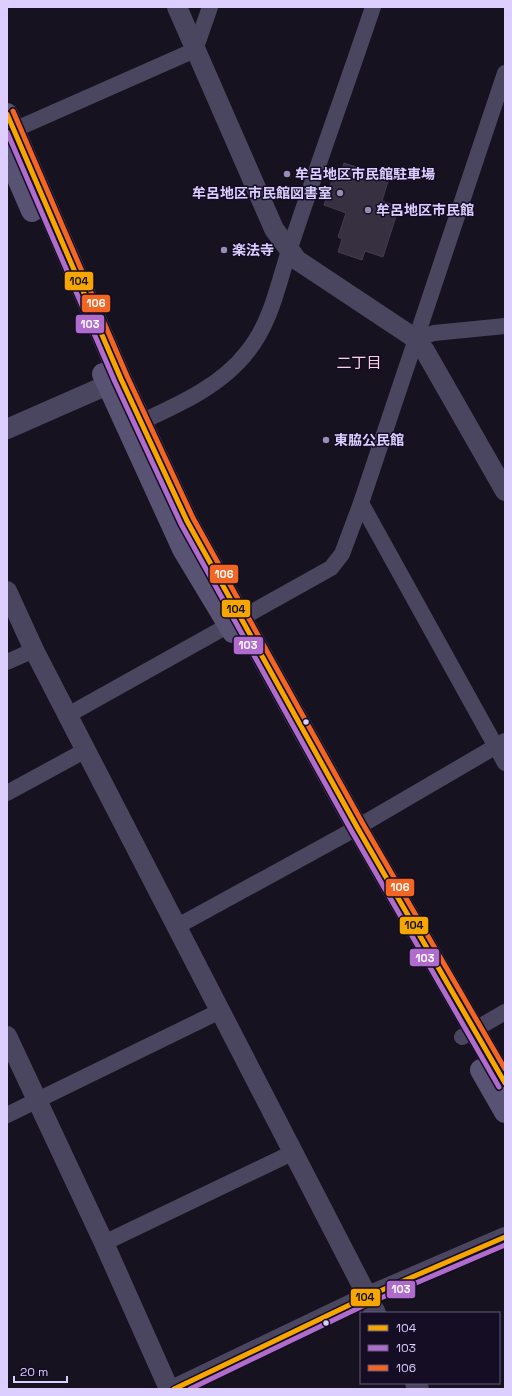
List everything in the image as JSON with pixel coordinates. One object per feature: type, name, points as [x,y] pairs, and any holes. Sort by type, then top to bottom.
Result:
[{"type":"main road","points":[[9,126],[114,382]]},
{"type":"main road","points":[[7,153],[134,425],[187,521],[236,622],[351,831],[468,1033],[505,1112]]},
{"type":"main road","points":[[468,1033],[505,1083]]},
{"type":"street","points":[[177,7],[274,229],[297,260],[416,339],[425,351],[505,491]]},
{"type":"street","points":[[9,126],[195,50],[210,7]]},
{"type":"street","points":[[134,425],[213,384],[229,372],[248,351],[263,328],[276,294],[289,249],[374,7]]},
{"type":"street","points":[[68,715],[331,568],[342,554],[361,503],[505,73]]},
{"type":"street","points":[[416,339],[434,333],[505,326]]},
{"type":"street","points":[[7,429],[114,382]]},
{"type":"street","points":[[361,503],[500,744],[505,763]]},
{"type":"street","points":[[7,591],[34,650],[371,1305]]},
{"type":"street","points":[[7,662],[34,650]]},
{"type":"street","points":[[176,927],[351,831],[500,744]]},
{"type":"street","points":[[7,792],[86,750]]},
{"type":"street","points":[[7,1115],[220,1011]]},
{"type":"street","points":[[468,1033],[505,1012]]},
{"type":"street","points":[[7,1036],[104,1243],[169,1389]]},
{"type":"street","points":[[104,1243],[292,1154]]},
{"type":"street","points":[[174,1389],[371,1305],[505,1237]]},
{"type":"building","name":"牟呂地区市民館","points":[[344,163],[389,178],[382,201],[399,207],[383,257],[365,251],[362,260],[338,252],[342,239],[338,237],[346,213],[324,205],[334,174],[340,176]]},
{"type":"transit line","name":"106","points":[[13,111],[127,376],[193,518],[363,824],[505,1069]]},
{"type":"transit line","name":"104","points":[[7,114],[121,379],[187,521],[357,827],[505,1083]]},
{"type":"transit line","name":"103","points":[[7,132],[115,382],[181,524],[351,830],[499,1087]]},
{"type":"transit line","name":"104","points":[[174,1389],[366,1297],[505,1237]]},
{"type":"transit line","name":"103","points":[[190,1389],[369,1303],[505,1245]]},
{"type":"place","name":"牟呂地区市民館駐車場","points":[[287,174]]},
{"type":"place","name":"牟呂地区市民館図書室","points":[[340,193]]},
{"type":"place","name":"牟呂地区市民館","points":[[368,210]]},
{"type":"place","name":"楽法寺","points":[[224,250]]},
{"type":"place","name":"東脇公民館","points":[[326,440]]},
{"type":"district","name":"二丁目","points":[[359,363]]}]
